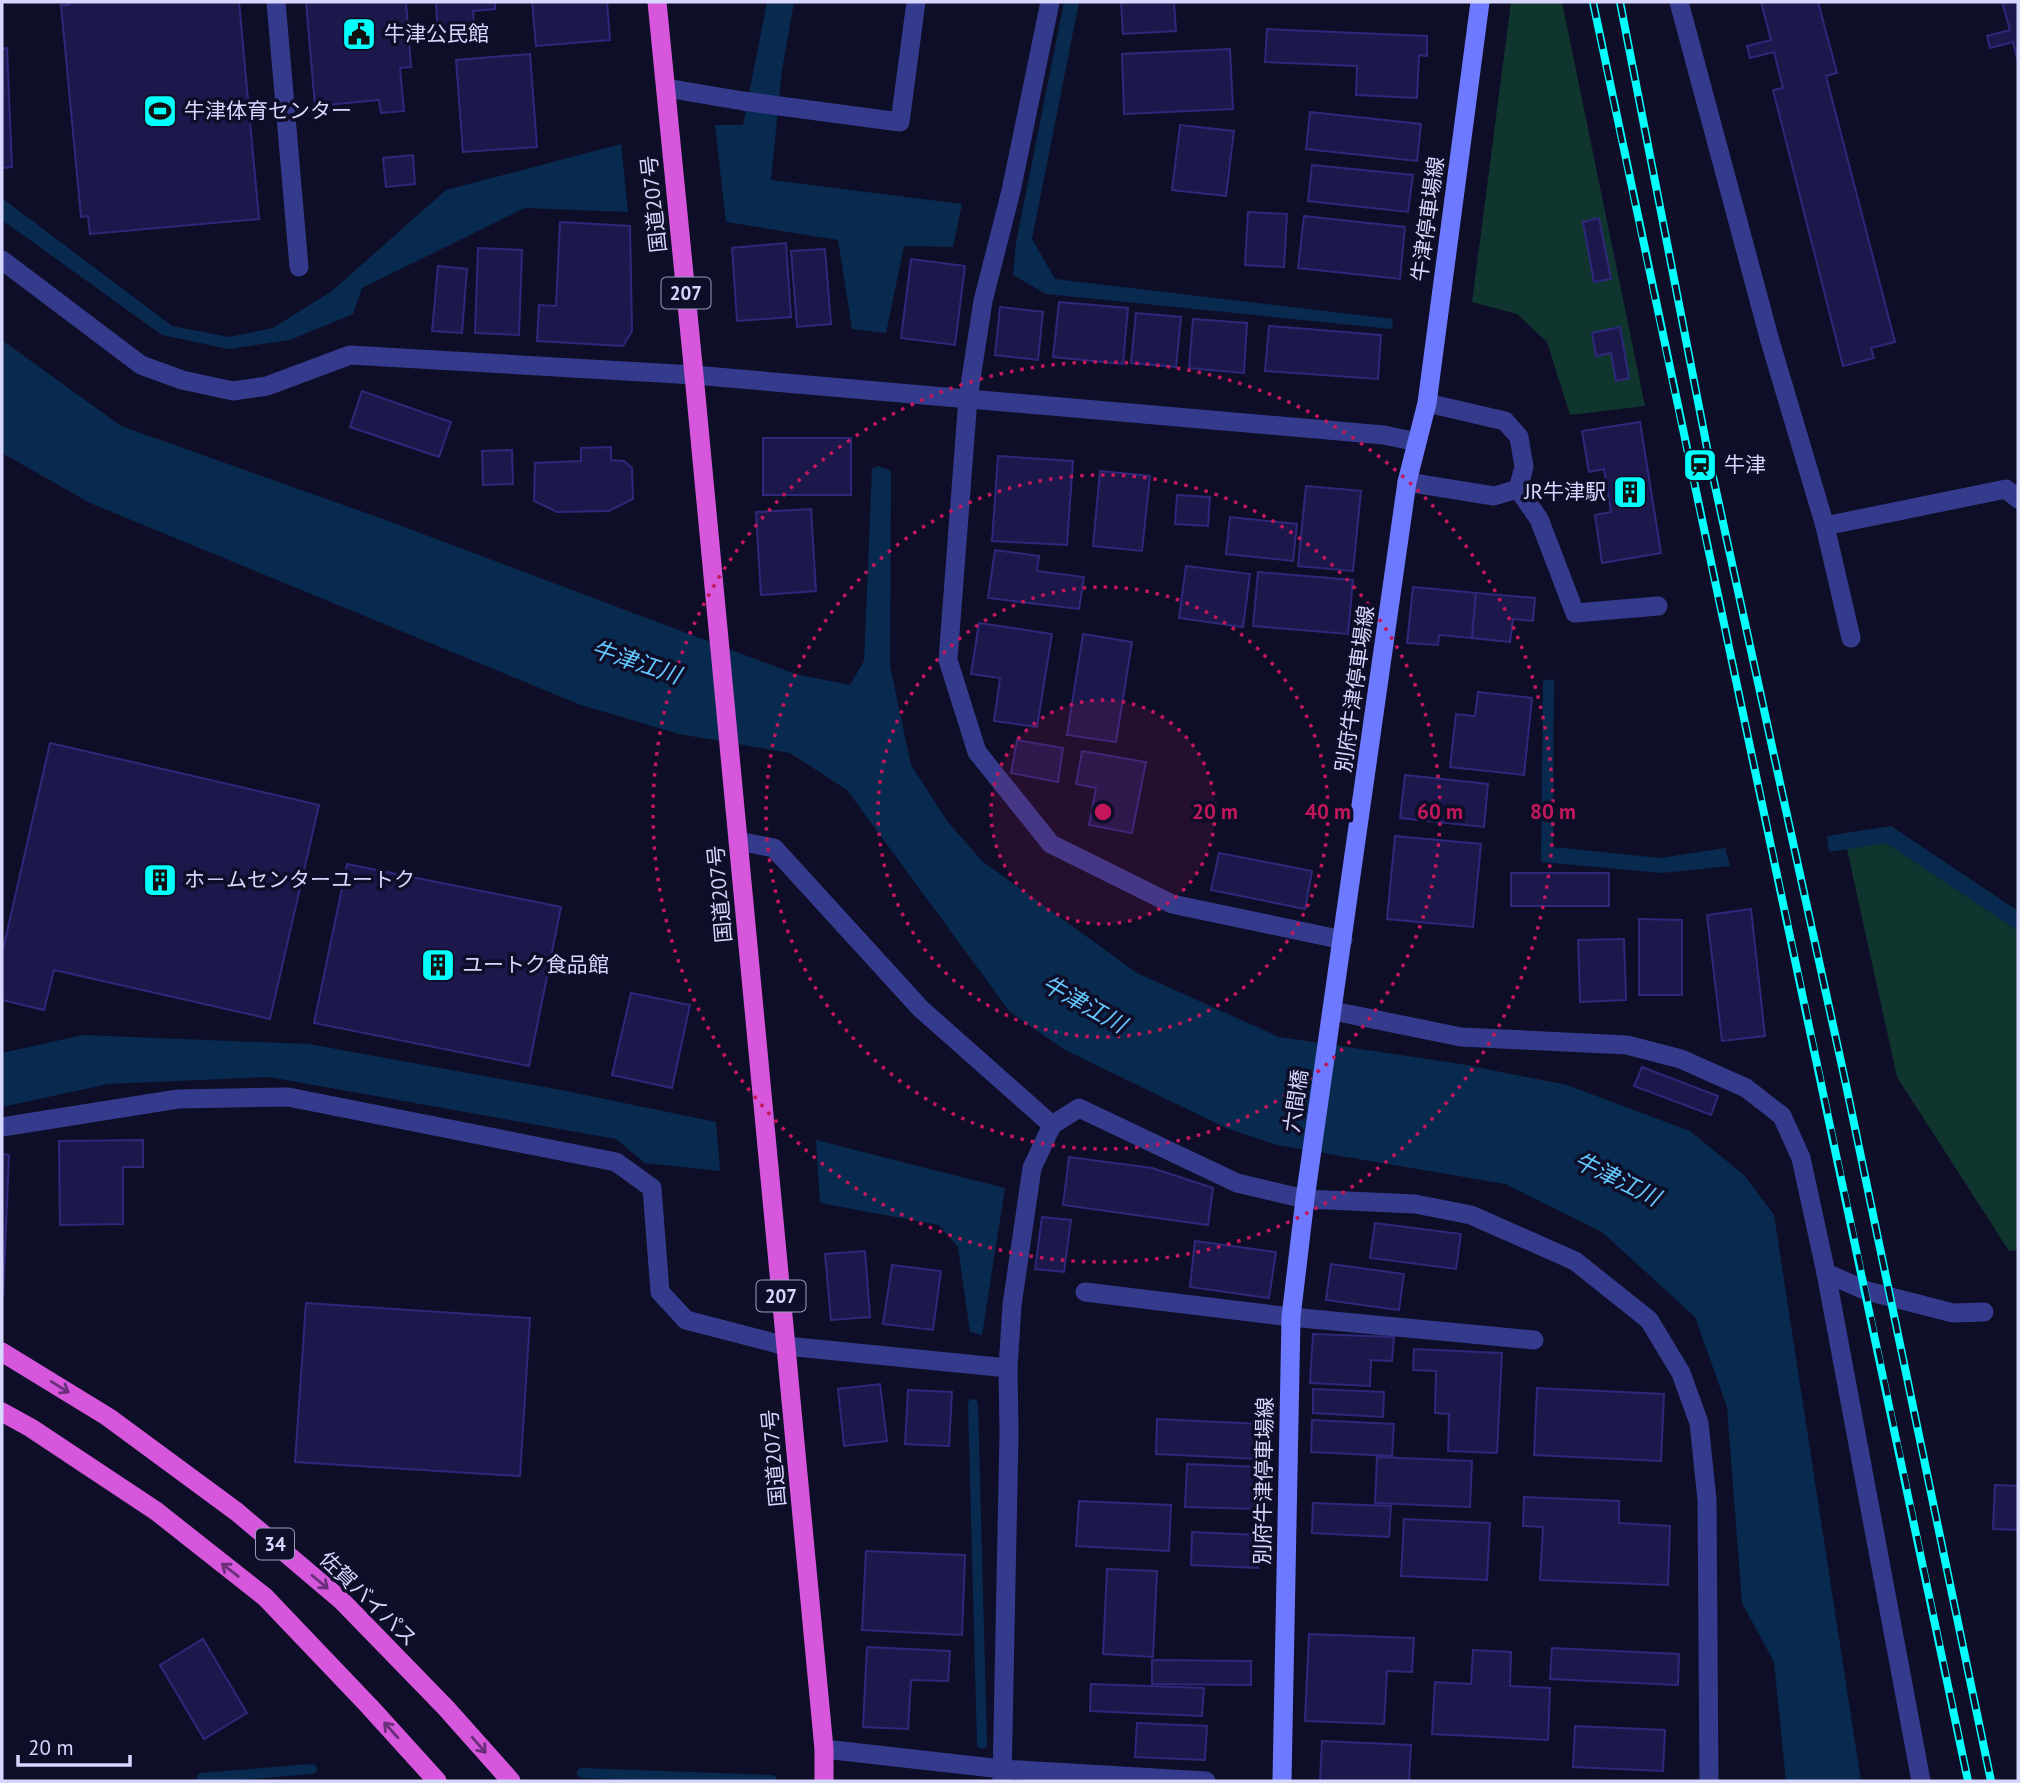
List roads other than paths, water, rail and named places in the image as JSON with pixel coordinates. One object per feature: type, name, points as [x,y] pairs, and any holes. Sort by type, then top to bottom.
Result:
[{"type":"highway","name":"国道207号","points":[[657,2],[824,1749],[824,1781]]},
{"type":"highway","name":"佐賀バイパス","points":[[2,1352],[108,1417],[237,1512],[331,1591],[446,1708],[511,1781]]},
{"type":"highway","name":"34","points":[[2,1412],[31,1428],[156,1511],[265,1597],[437,1781]]},
{"type":"main road","name":"牛津停車場線","points":[[1417,442],[1427,403],[1480,2]]},
{"type":"main road","name":"別府牛津停車場線","points":[[1332,1018],[1407,482],[1417,442]]},
{"type":"main road","name":"六間橋","points":[[1306,1191],[1332,1018]]},
{"type":"main road","name":"別府牛津停車場線","points":[[1282,1781],[1291,1317],[1306,1191]]},
{"type":"street","points":[[276,2],[299,267]]},
{"type":"street","points":[[666,88],[900,122],[916,2]]},
{"type":"street","points":[[1050,2],[1011,191],[983,301],[968,398],[948,660],[977,752],[1051,844],[1172,904],[1343,940]]},
{"type":"street","points":[[1679,2],[1770,341],[1825,526],[1851,638]]},
{"type":"street","points":[[2,260],[141,365],[183,380],[233,391],[267,386],[350,355],[694,375],[1384,435],[1417,442]]},
{"type":"street","points":[[1427,403],[1505,421],[1519,437],[1524,467],[1518,489]]},
{"type":"street","points":[[1407,482],[1494,496],[1518,489]]},
{"type":"street","points":[[1518,489],[1539,519],[1576,613],[1658,606]]},
{"type":"street","points":[[1825,526],[2006,489],[2018,499]]},
{"type":"street","points":[[738,841],[774,848],[921,1009],[1052,1125]]},
{"type":"street","points":[[1332,1018],[1461,1037],[1627,1045],[1681,1059],[1746,1088],[1782,1116],[1801,1158],[1826,1273],[1921,1781]]},
{"type":"street","points":[[2,1127],[178,1099],[288,1097],[617,1162],[652,1188],[660,1292],[686,1320],[786,1346],[1008,1368]]},
{"type":"street","points":[[1002,1775],[1008,1368],[1012,1305],[1032,1168],[1052,1125],[1079,1108],[1237,1183],[1415,1204],[1471,1215],[1575,1261],[1649,1320],[1681,1373],[1699,1423],[1707,1500],[1709,1781]]},
{"type":"street","points":[[1826,1273],[1867,1291],[1953,1313],[1984,1312]]},
{"type":"street","points":[[1085,1292],[1291,1317],[1534,1340]]},
{"type":"street","points":[[824,1749],[1002,1775],[1206,1781]]},
{"type":"water","points":[[767,2],[794,2],[782,70],[771,180],[962,204],[953,247],[904,246],[886,333],[852,329],[838,240],[726,222],[715,125],[743,125]]},
{"type":"water","points":[[1064,2],[1079,2],[1032,239],[1055,279],[1393,319],[1392,329],[1046,294],[1013,275],[1016,243]]},
{"type":"water","points":[[621,144],[628,212],[525,208],[362,288],[353,314],[290,340],[229,349],[162,335],[2,220],[2,198],[172,326],[229,337],[273,328],[332,291],[446,190]]},
{"type":"water","name":"牛津江川","points":[[2,340],[121,426],[383,519],[795,674],[850,685],[864,661],[872,469],[878,466],[891,471],[890,666],[911,765],[947,821],[982,861],[1137,973],[1279,1037],[1461,1064],[1567,1085],[1690,1131],[1744,1175],[1774,1215],[1861,1781],[1786,1781],[1774,1662],[1742,1603],[1727,1407],[1695,1317],[1602,1232],[1505,1184],[1277,1145],[1226,1128],[1065,1050],[1010,1012],[847,790],[790,753],[679,734],[581,705],[90,503],[2,453]]},
{"type":"water","points":[[1554,679],[1553,847],[1660,858],[1725,848],[1730,866],[1662,873],[1541,862],[1543,681]]},
{"type":"water","points":[[1891,826],[2018,911],[2018,931],[1886,843],[1829,852],[1827,836]]},
{"type":"water","points":[[83,1035],[309,1044],[561,1090],[716,1122],[720,1171],[645,1163],[616,1139],[269,1077],[108,1084],[2,1107],[2,1053]]},
{"type":"water","points":[[816,1140],[1005,1188],[982,1335],[970,1332],[958,1247],[939,1225],[820,1203]]},
{"type":"waterway","points":[[973,1404],[982,1744]]},
{"type":"waterway","points":[[202,1781],[202,1778],[312,1769]]},
{"type":"waterway","points":[[582,1773],[772,1780]]},
{"type":"railway","points":[[1593,2],[1968,1781]]},
{"type":"railway","points":[[1620,2],[1710,463],[1845,1080],[1991,1781]]},
{"type":"place","name":"牛津公民館","points":[[359,34]]},
{"type":"place","name":"牛津体育センター","points":[[160,111]]},
{"type":"place","name":"牛津","points":[[1700,465]]},
{"type":"place","name":"JR牛津駅","points":[[1630,492]]},
{"type":"place","name":"ホ－ムセンターユートク","points":[[160,880]]},
{"type":"place","name":"ユートク食品館","points":[[438,965]]}]
